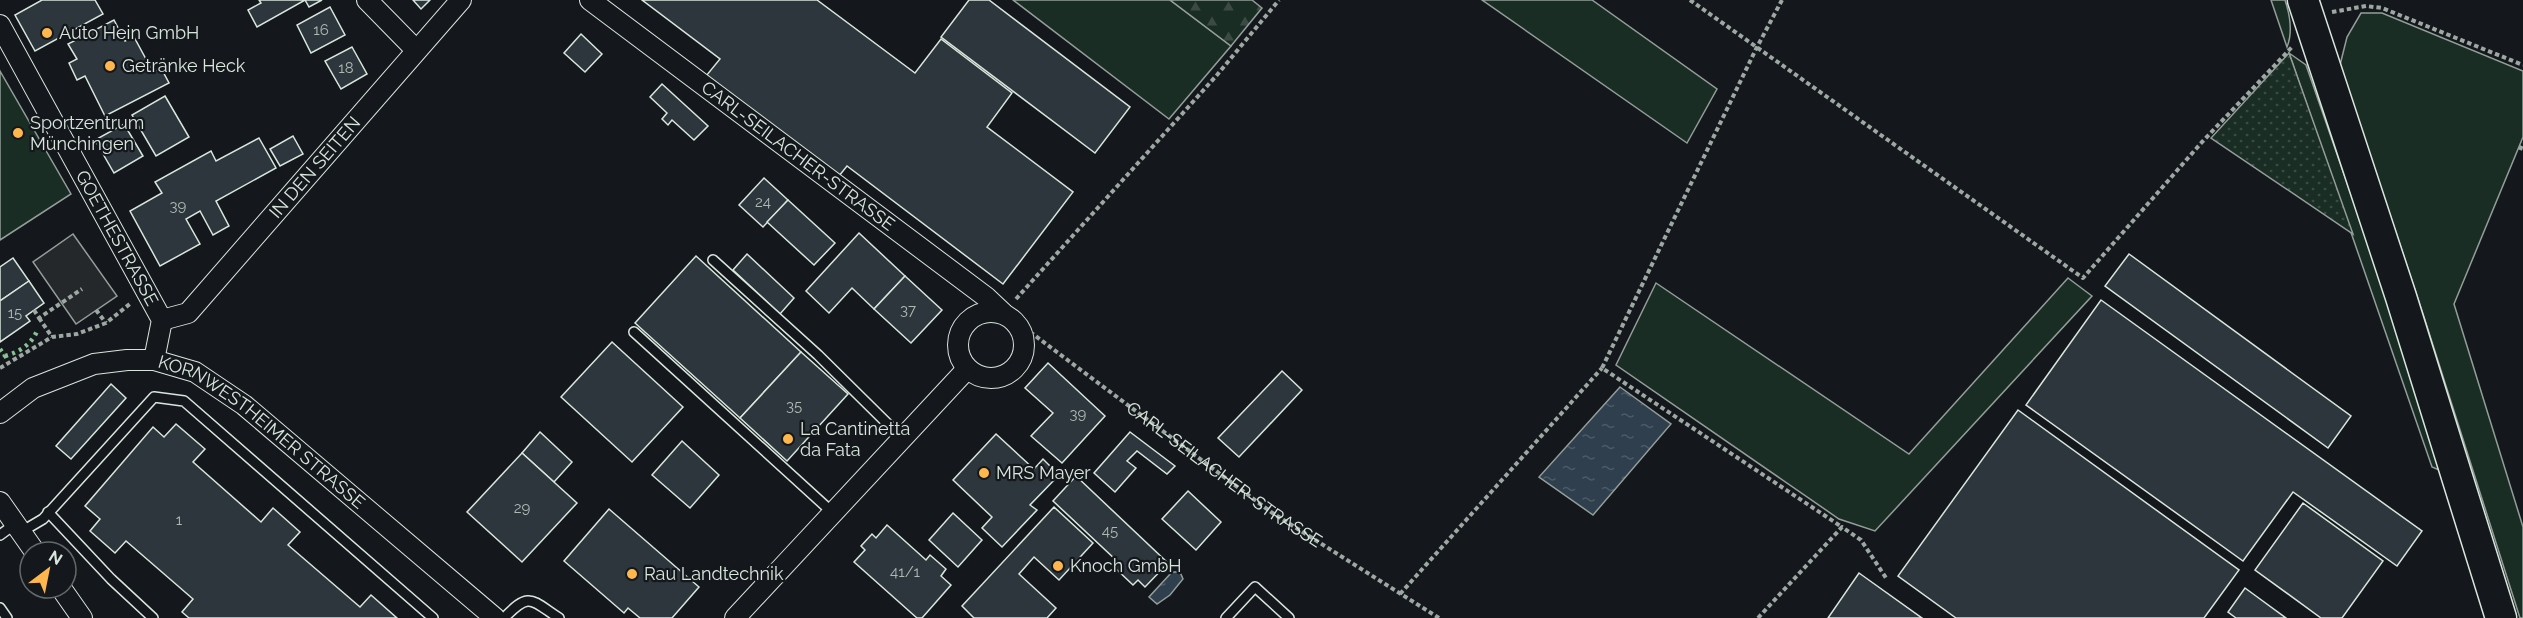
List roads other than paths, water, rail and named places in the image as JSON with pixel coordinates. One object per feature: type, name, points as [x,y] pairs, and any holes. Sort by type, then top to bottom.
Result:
[{"type":"main road","points":[[2307,12],[2401,297],[2500,618]]},
{"type":"street","points":[[367,0],[416,50]]},
{"type":"street","name":"IN DEN SEITEN","points":[[162,320],[188,313],[460,0]]},
{"type":"street","name":"CARL-SEILACHER-STRASSE","points":[[590,0],[986,297],[1010,318]]},
{"type":"street","name":"GOETHESTRASSE","points":[[0,25],[162,320],[154,360]]},
{"type":"street","points":[[985,311],[1010,318],[1024,336],[1024,351],[1018,364],[1007,374],[994,379],[979,377],[967,369],[959,356],[958,349],[957,341],[961,327],[972,316],[985,311]]},
{"type":"street","name":"KORNWESTHEIMER STRASSE","points":[[0,413],[33,388],[94,364],[154,360],[195,372],[244,405],[495,618]]},
{"type":"street","points":[[735,618],[967,369]]},
{"type":"street","points":[[0,502],[12,530]]},
{"type":"street","points":[[69,600],[82,618]]},
{"type":"lane","points":[[713,260],[818,355],[902,438]]},
{"type":"lane","points":[[634,332],[833,513]]},
{"type":"lane","points":[[12,530],[43,519],[154,398],[184,401],[433,618]]},
{"type":"lane","points":[[48,512],[111,579],[153,618]]},
{"type":"lane","points":[[1226,618],[1255,586],[1289,618]]},
{"type":"lane","points":[[504,618],[520,602],[532,600],[560,618]]},
{"type":"lane","points":[[0,608],[7,618]]},
{"type":"water","points":[[1620,387],[1671,424],[1593,515],[1539,477]]},
{"type":"water","points":[[1172,572],[1180,572],[1183,579],[1170,595],[1157,604],[1149,597]]},
{"type":"place","name":"Auto Hein GmbH","points":[[47,33]]},
{"type":"place","name":"Getränke Heck","points":[[110,66]]},
{"type":"place","name":"Sportzentrum Münchingen","points":[[18,133]]},
{"type":"place","name":"La Cantinetta da Fata","points":[[788,439]]},
{"type":"place","name":"MRS Mayer","points":[[984,473]]},
{"type":"place","name":"Knoch GmbH","points":[[1058,566]]},
{"type":"place","name":"Rau Landtechnik","points":[[632,574]]}]
